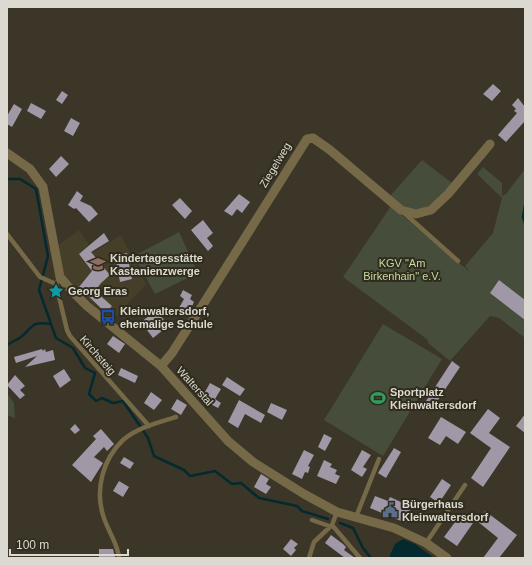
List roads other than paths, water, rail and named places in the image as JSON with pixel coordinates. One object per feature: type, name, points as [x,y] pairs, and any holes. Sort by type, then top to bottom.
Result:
[{"type":"street","name":"Ziegelweg","points":[[161,366],[172,353],[307,139],[314,138],[330,150],[401,210]]},
{"type":"street","points":[[401,210],[416,214],[431,210],[448,194],[490,144]]},
{"type":"street","points":[[7,153],[30,168],[43,187],[58,281]]},
{"type":"street","name":"Walterstal","points":[[58,281],[161,366],[228,441],[281,481],[337,512],[394,528],[426,543],[447,558]]},
{"type":"lane","points":[[401,210],[458,261]]},
{"type":"lane","points":[[7,234],[40,277],[49,282],[58,281]]},
{"type":"lane","name":"Kirchsteig","points":[[58,281],[67,330],[70,336],[148,426]]},
{"type":"lane","points":[[119,558],[119,552],[104,520],[99,502],[102,477],[108,458],[124,439],[148,426],[176,417]]},
{"type":"lane","points":[[356,517],[379,459]]},
{"type":"lane","points":[[426,543],[465,485]]},
{"type":"lane","points":[[309,558],[314,542],[331,526],[337,512]]},
{"type":"lane","points":[[312,520],[331,526],[360,558]]},
{"type":"water","points":[[403,539],[415,544],[434,558],[390,558],[395,544]]},
{"type":"waterway","points":[[7,179],[20,179],[36,189],[48,256],[39,290],[56,338],[73,348],[85,368],[95,373],[89,394],[96,401],[102,398],[113,403],[123,401],[148,438],[154,456],[184,470],[190,476],[215,471],[232,484],[241,483],[259,498],[297,506],[302,511],[328,519]]},
{"type":"waterway","points":[[525,205],[523,217],[525,223]]},
{"type":"waterway","points":[[7,345],[21,337],[33,325],[40,323],[51,324]]},
{"type":"waterway","points":[[340,523],[353,528],[363,548],[371,558]]},
{"type":"place","name":"Kindertagesstätte Kastanienzwerge","points":[[98,264]]},
{"type":"place","name":"Georg Eras","points":[[56,291]]},
{"type":"place","name":"Kleinwaltersdorf, ehemalige Schule","points":[[108,317]]},
{"type":"place","name":"Sportplatz Kleinwaltersdorf","points":[[378,398]]},
{"type":"place","name":"Bürgerhaus Kleinwaltersdorf","points":[[390,510]]},
{"type":"park label","name":"KGV \"Am Birkenhain\" e.V.","points":[[402,269]]}]
